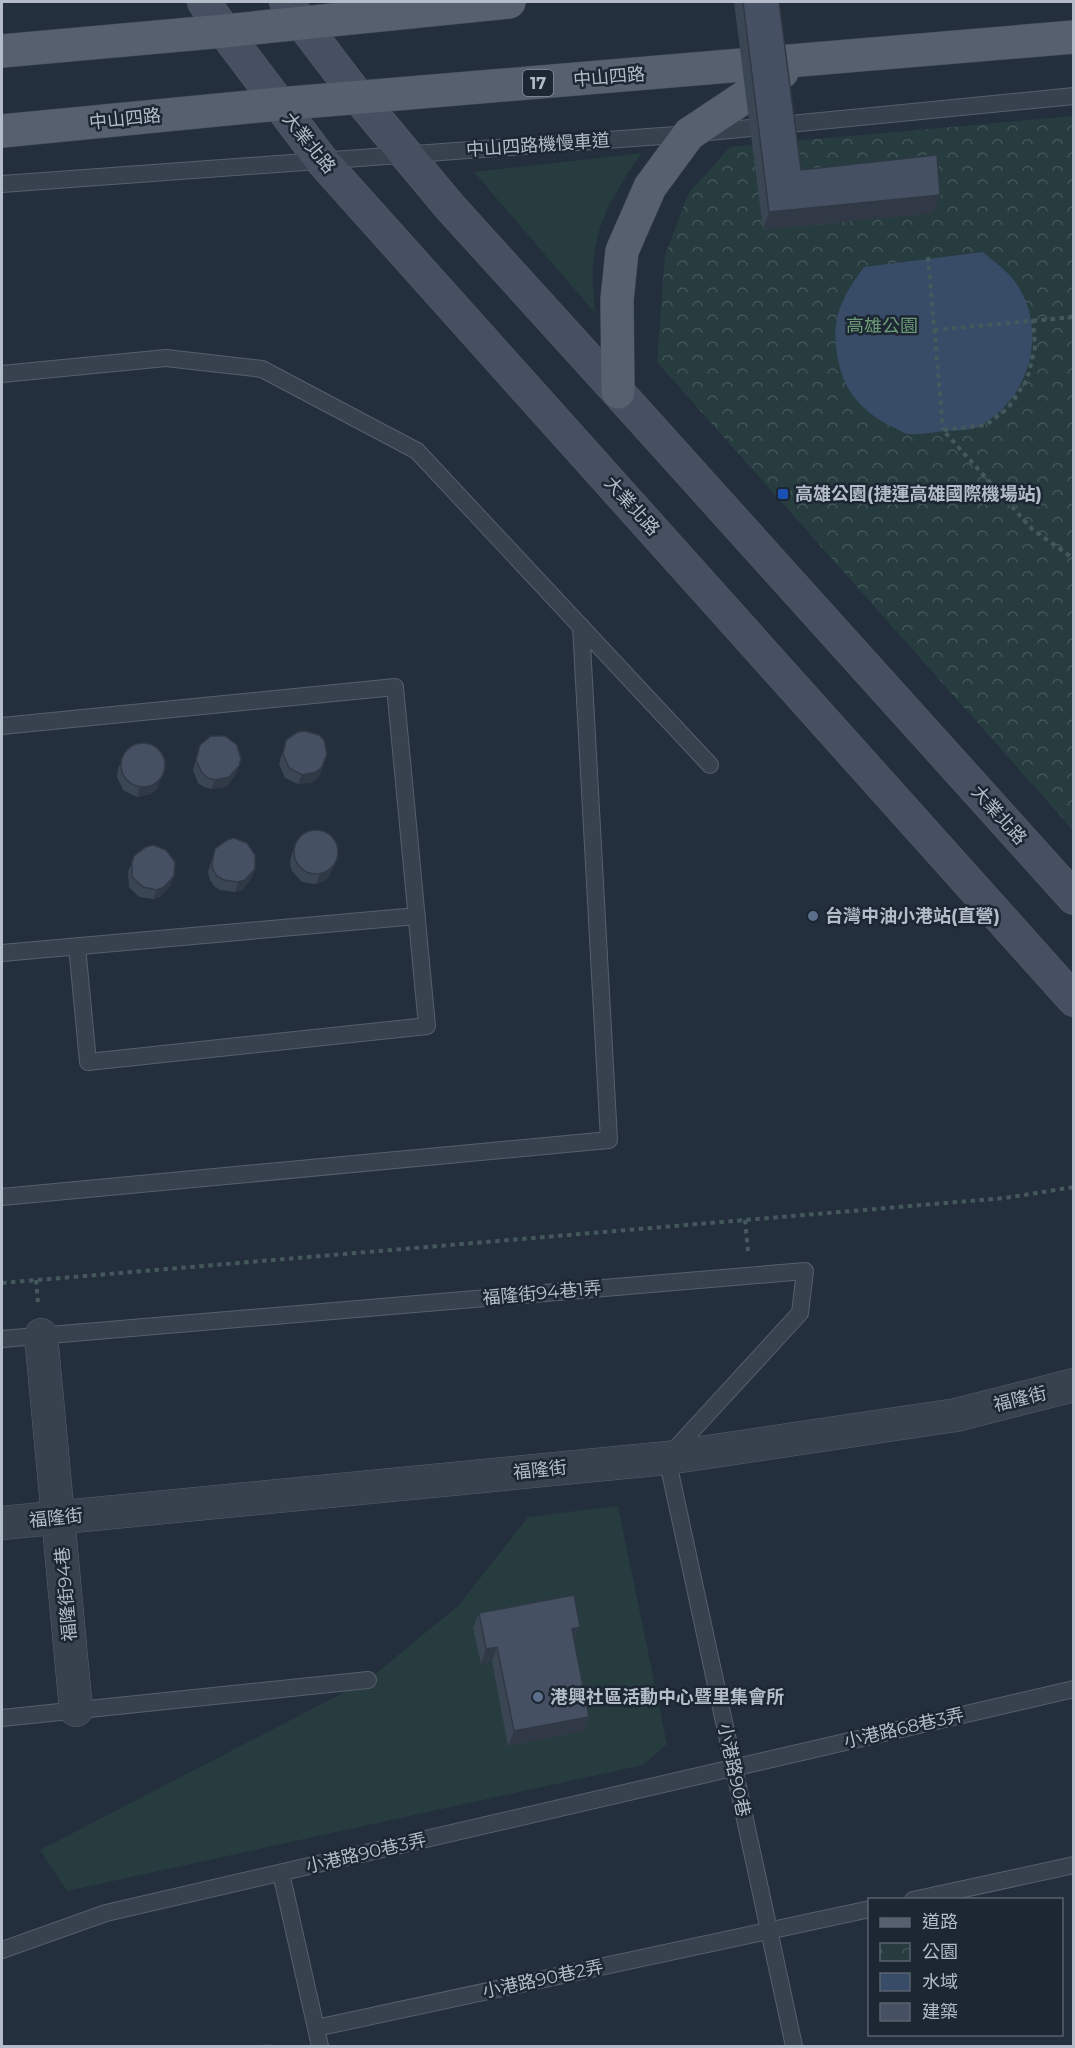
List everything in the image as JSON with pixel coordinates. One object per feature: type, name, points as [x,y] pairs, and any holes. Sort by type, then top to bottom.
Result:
[{"type":"main road","points":[[2,51],[224,31],[294,12],[509,2]]},
{"type":"main road","name":"中山四路","points":[[2,131],[279,104],[1074,37]]},
{"type":"main road","points":[[618,392],[617,300],[622,251],[650,187],[689,134],[796,62]]},
{"type":"street","name":"大業北路","points":[[204,2],[323,162],[1074,1000]]},
{"type":"street","name":"大業北路","points":[[294,12],[359,98],[450,207],[1074,898]]},
{"type":"street","name":"福隆街94巷","points":[[41,1335],[76,1710]]},
{"type":"street","name":"福隆街","points":[[2,1523],[668,1458],[956,1415],[1074,1385]]},
{"type":"lane","name":"中山四路機慢車道","points":[[2,184],[689,134],[1074,96]]},
{"type":"lane","points":[[2,374],[166,358],[262,369],[417,451],[710,765]]},
{"type":"lane","points":[[2,1197],[609,1140],[580,626]]},
{"type":"lane","points":[[2,726],[395,687],[428,1026],[88,1062],[77,946]]},
{"type":"lane","points":[[2,953],[417,916]]},
{"type":"lane","name":"福隆街94巷1弄","points":[[41,1335],[805,1271],[800,1313],[668,1458]]},
{"type":"lane","points":[[2,1338],[41,1335]]},
{"type":"lane","name":"小港路90巷","points":[[668,1458],[794,2046]]},
{"type":"lane","points":[[2,1718],[368,1680]]},
{"type":"lane","name":"小港路68巷3弄","points":[[734,1768],[1074,1689]]},
{"type":"lane","name":"小港路90巷3弄","points":[[2,1950],[106,1913],[734,1768]]},
{"type":"lane","points":[[918,1898],[1074,1865]]},
{"type":"lane","points":[[281,1872],[320,2046]]},
{"type":"lane","name":"小港路90巷2弄","points":[[316,2028],[868,1909]]},
{"type":"path","points":[[928,257],[943,430],[1032,529],[1074,560]]},
{"type":"path","points":[[934,330],[1074,317]]},
{"type":"path","points":[[943,430],[986,425],[1008,408],[1027,380],[1035,348],[1032,320]]},
{"type":"path","points":[[2,1283],[1005,1198],[1074,1187]]},
{"type":"green space","name":"高雄公園","points":[[1073,116],[1073,830],[657,362],[665,256],[688,194],[730,147]]},
{"type":"green space","points":[[642,153],[609,206],[598,235],[593,273],[595,313],[474,172]]},
{"type":"green space","points":[[618,1506],[667,1744],[643,1765],[67,1891],[40,1850],[368,1680],[459,1605],[528,1517]]},
{"type":"water","points":[[983,252],[1013,279],[1026,302],[1031,322],[1032,343],[1029,363],[1021,383],[1010,400],[995,415],[977,427],[923,434],[904,433],[869,413],[854,397],[843,378],[835,339],[838,314],[842,303],[864,267]]},
{"type":"building","points":[[743,2],[779,2],[801,170],[937,155],[940,195],[769,212]]},
{"type":"building","points":[[305,731],[319,735],[324,740],[327,754],[322,767],[316,772],[302,775],[289,768],[283,754],[286,740],[298,732]]},
{"type":"building","points":[[211,736],[225,736],[237,745],[241,759],[239,766],[229,777],[215,780],[208,778],[202,773],[196,760],[200,745]]},
{"type":"building","points":[[143,743],[158,750],[165,765],[158,780],[143,787],[128,780],[121,765],[128,750]]},
{"type":"building","points":[[316,830],[331,837],[338,852],[331,867],[316,874],[301,867],[294,852],[301,837]]},
{"type":"building","points":[[234,838],[247,843],[255,855],[255,869],[245,880],[238,882],[224,880],[217,876],[212,863],[215,849]]},
{"type":"building","points":[[153,845],[166,850],[175,862],[174,876],[164,887],[157,890],[143,887],[132,877],[134,856]]},
{"type":"building","name":"港興社區活動中心暨里集會所","points":[[574,1595],[580,1627],[572,1629],[589,1717],[514,1731],[497,1647],[486,1649],[479,1613]]},
{"type":"place","name":"高雄公園(捷運高雄國際機場站)","points":[[783,494]]},
{"type":"place","name":"台灣中油小港站(直營)","points":[[813,916]]},
{"type":"place","name":"港興社區活動中心暨里集會所","points":[[538,1697]]}]
